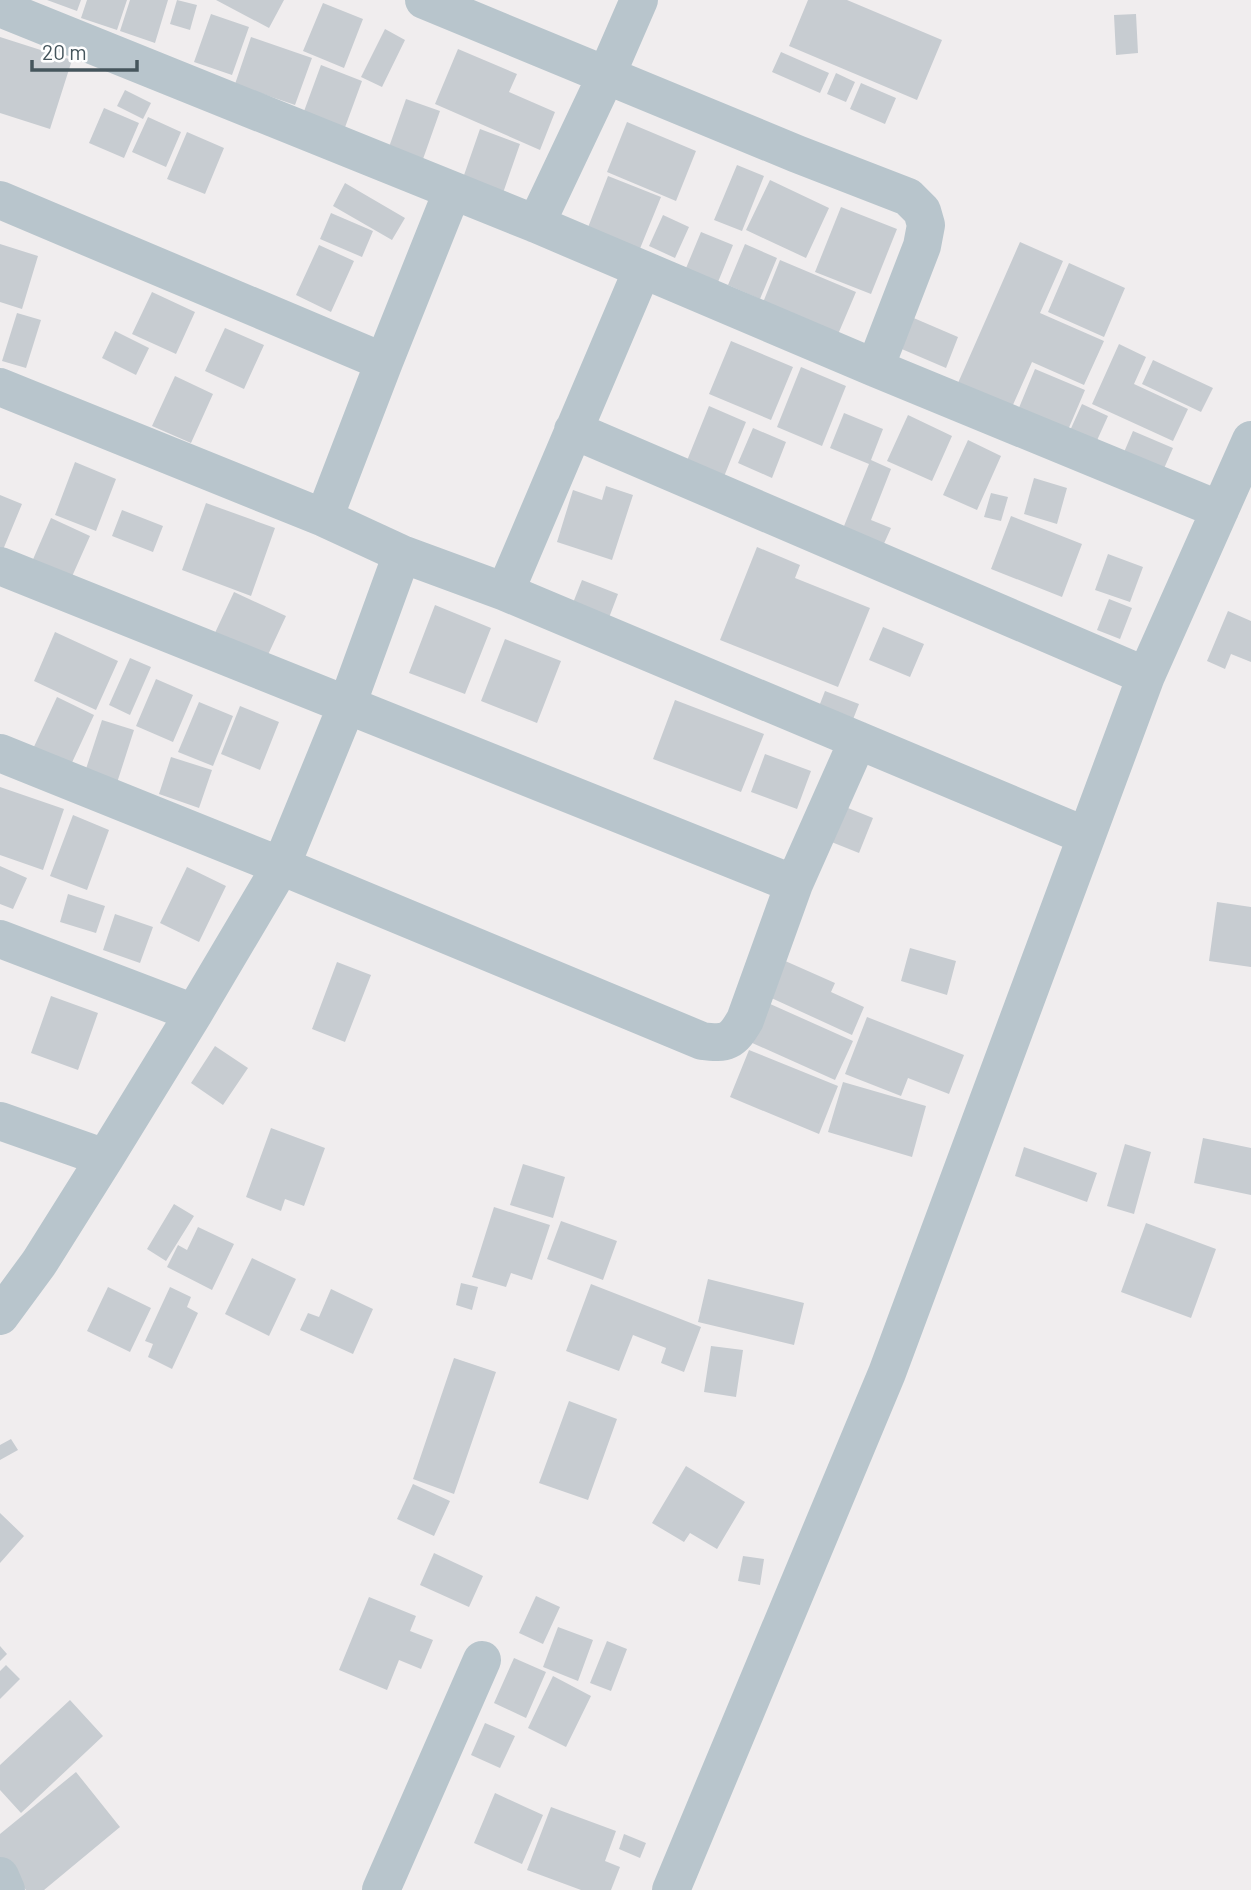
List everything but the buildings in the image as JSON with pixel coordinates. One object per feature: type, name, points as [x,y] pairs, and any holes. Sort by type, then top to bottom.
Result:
[{"type":"street","points":[[424,0],[908,197],[922,211],[926,225],[922,246],[874,368]]},
{"type":"street","points":[[536,224],[639,0]]},
{"type":"street","points":[[0,8],[536,224],[874,368],[1220,510]]},
{"type":"street","points":[[324,518],[452,192]]},
{"type":"street","points":[[0,200],[384,362]]},
{"type":"street","points":[[505,592],[642,270]]},
{"type":"street","points":[[0,387],[324,518],[402,554],[505,592],[1086,836]]},
{"type":"street","points":[[573,430],[1146,676]]},
{"type":"street","points":[[671,1890],[887,1373],[1146,676],[1251,440]]},
{"type":"street","points":[[0,1316],[39,1263],[105,1158],[281,866],[347,705],[402,554]]},
{"type":"street","points":[[0,566],[794,884]]},
{"type":"street","points":[[0,753],[281,866],[702,1041],[721,1043],[736,1035],[745,1020],[794,884],[858,740]]},
{"type":"street","points":[[0,939],[194,1013]]},
{"type":"street","points":[[0,1121],[105,1158]]},
{"type":"street","points":[[383,1886],[482,1660]]},
{"type":"street","points":[[0,1876],[6,1890]]}]
